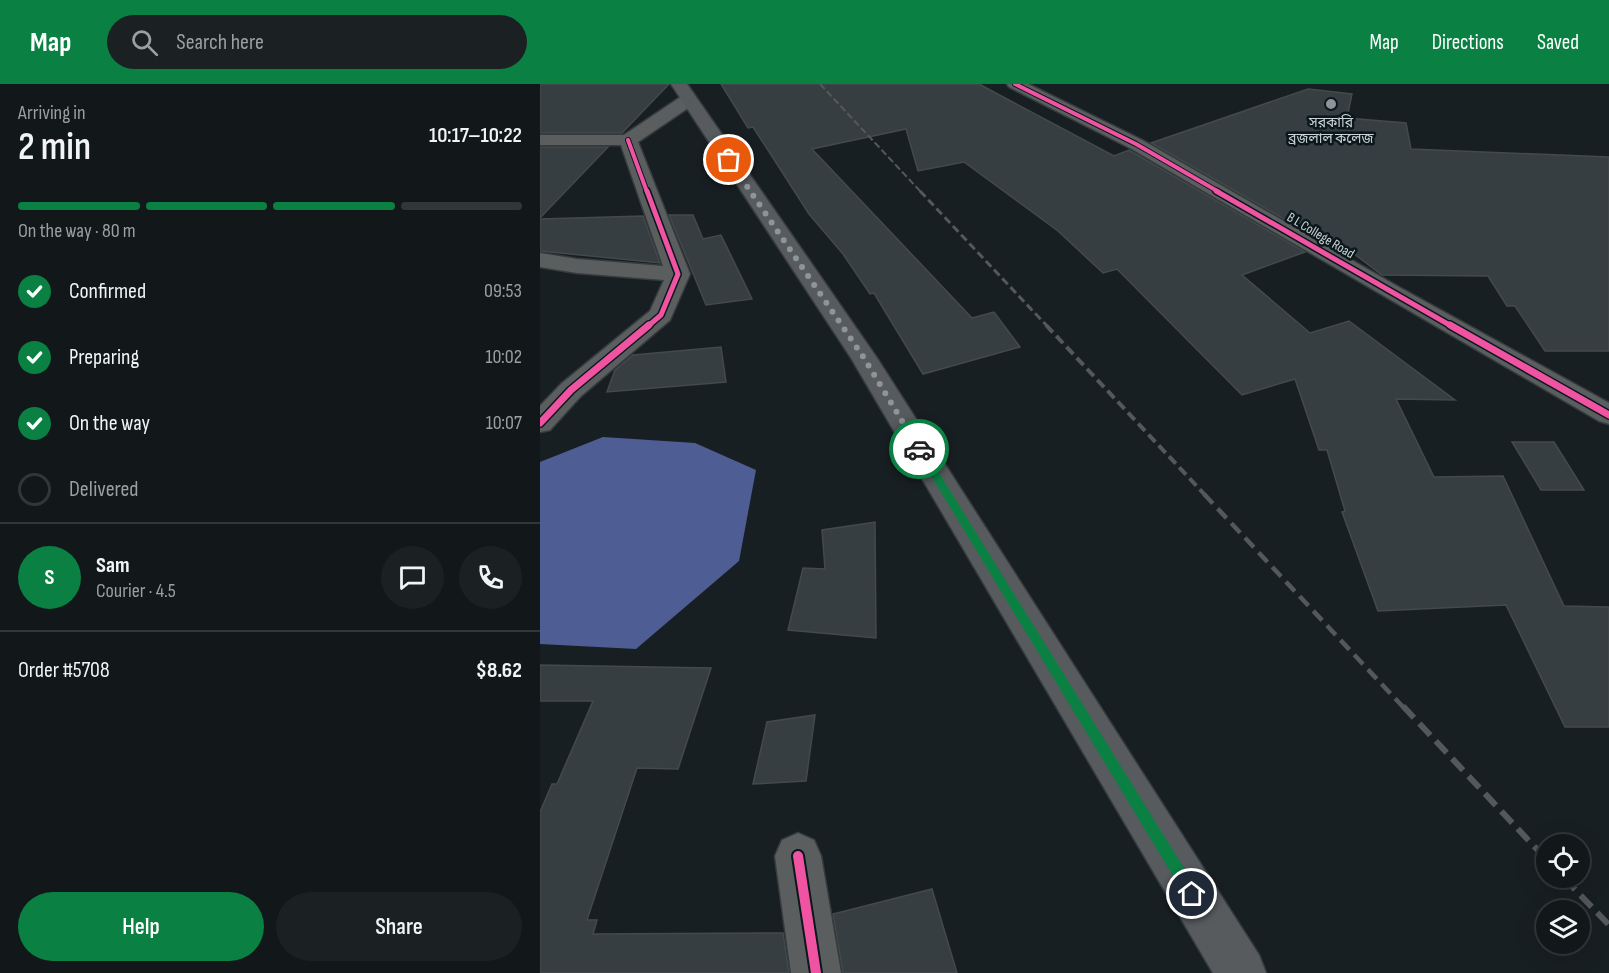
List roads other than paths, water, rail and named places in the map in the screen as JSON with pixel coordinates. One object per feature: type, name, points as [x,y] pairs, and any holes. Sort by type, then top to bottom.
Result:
[{"type":"highway","points":[[683,92],[864,358],[1241,973]]},
{"type":"street","name":"B L College Road","points":[[1016,84],[1136,144],[1609,415]]},
{"type":"street","points":[[540,140],[628,140],[683,92]]},
{"type":"street","points":[[540,423],[571,390],[661,315],[678,274],[628,140]]},
{"type":"street","points":[[540,260],[577,266],[678,274]]},
{"type":"street","points":[[540,392],[571,390]]},
{"type":"street","points":[[798,856],[816,973]]},
{"type":"water","points":[[603,437],[695,443],[756,470],[739,561],[636,649],[540,644],[540,462]]},
{"type":"railway","points":[[820,84],[921,192]]},
{"type":"railway","points":[[920,191],[1048,327]]},
{"type":"railway","points":[[1046,325],[1206,496]]},
{"type":"railway","points":[[1204,494],[1404,708]]},
{"type":"railway","points":[[1403,706],[1536,848]]},
{"type":"railway","points":[[1574,888],[1609,925]]},
{"type":"place","name":"সরকারি ব্রজলাল কলেজ","points":[[1331,104]]}]
